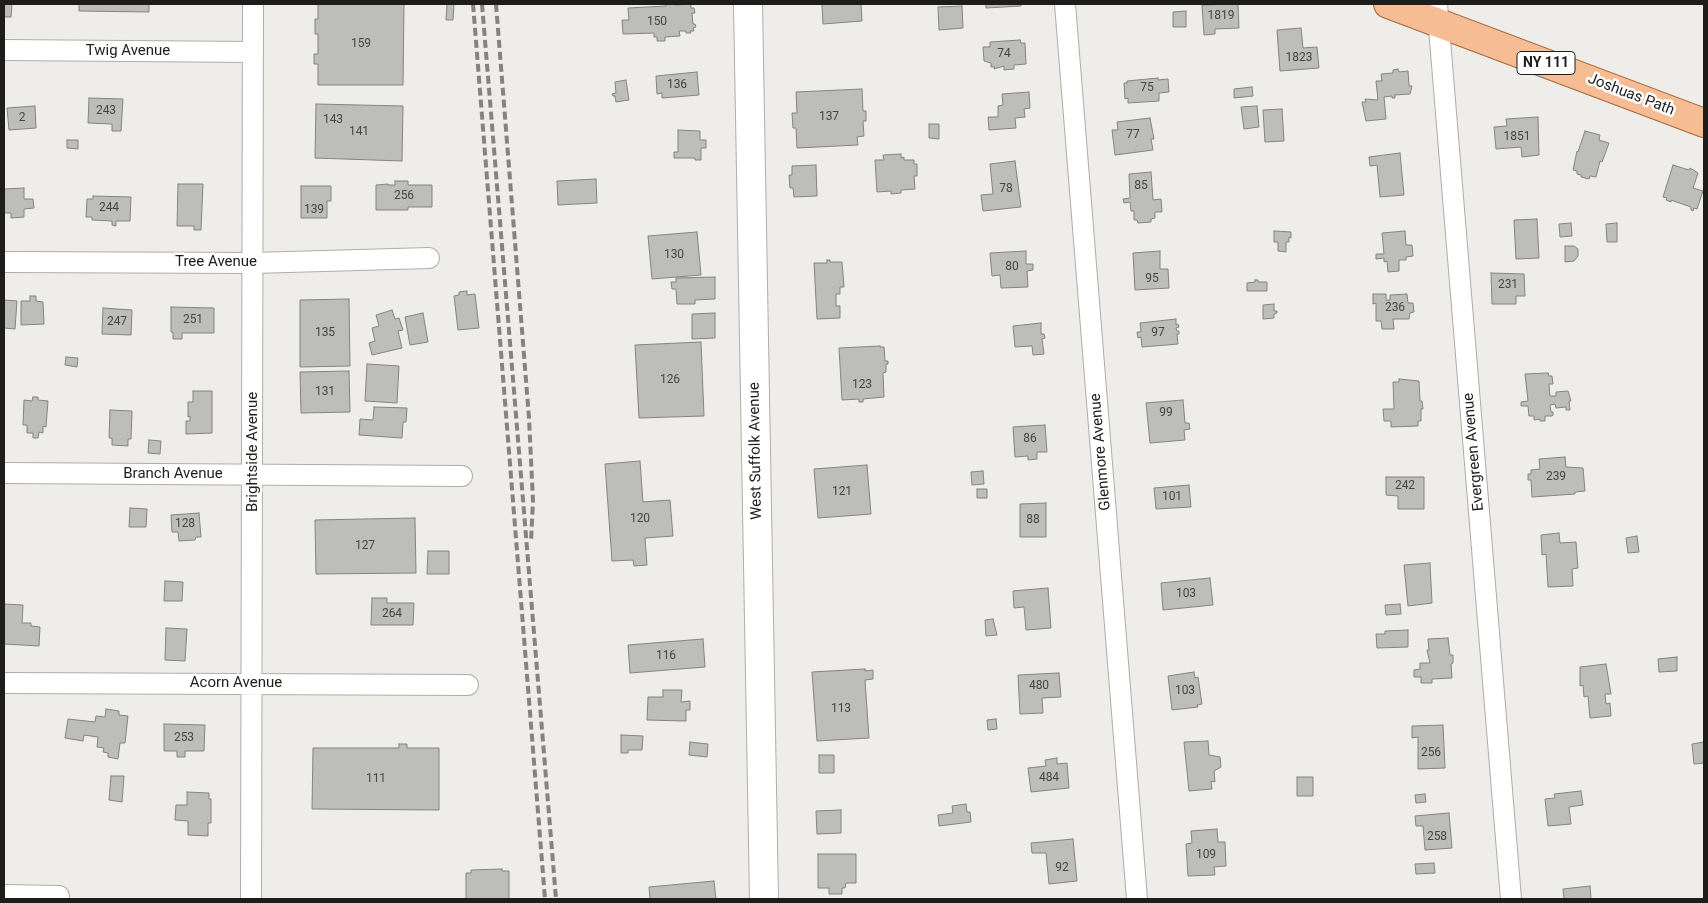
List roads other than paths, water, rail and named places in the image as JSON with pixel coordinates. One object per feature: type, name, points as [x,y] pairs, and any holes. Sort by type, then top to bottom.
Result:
[{"type":"main road","name":"West Suffolk Avenue","points":[[748,4],[764,899]]},
{"type":"main road","name":"Joshuas Path","points":[[1388,4],[1438,13],[1704,123]]},
{"type":"street","name":"Brightside Avenue","points":[[251,899],[251,683],[254,474],[254,4]]},
{"type":"street","name":"Glenmore Avenue","points":[[1065,4],[1137,899]]},
{"type":"street","name":"Evergreen Avenue","points":[[1438,13],[1511,899]]},
{"type":"street","name":"Twig Avenue","points":[[4,50],[253,52]]},
{"type":"street","name":"Tree Avenue","points":[[4,262],[253,263],[429,258]]},
{"type":"street","name":"Branch Avenue","points":[[4,473],[462,476]]},
{"type":"street","name":"Acorn Avenue","points":[[4,683],[468,685]]},
{"type":"street","points":[[4,895],[58,896]]},
{"type":"railway","points":[[473,4],[545,899]]},
{"type":"railway","points":[[482,4],[556,899]]},
{"type":"railway","points":[[496,4],[529,418],[533,501],[531,542]]}]
